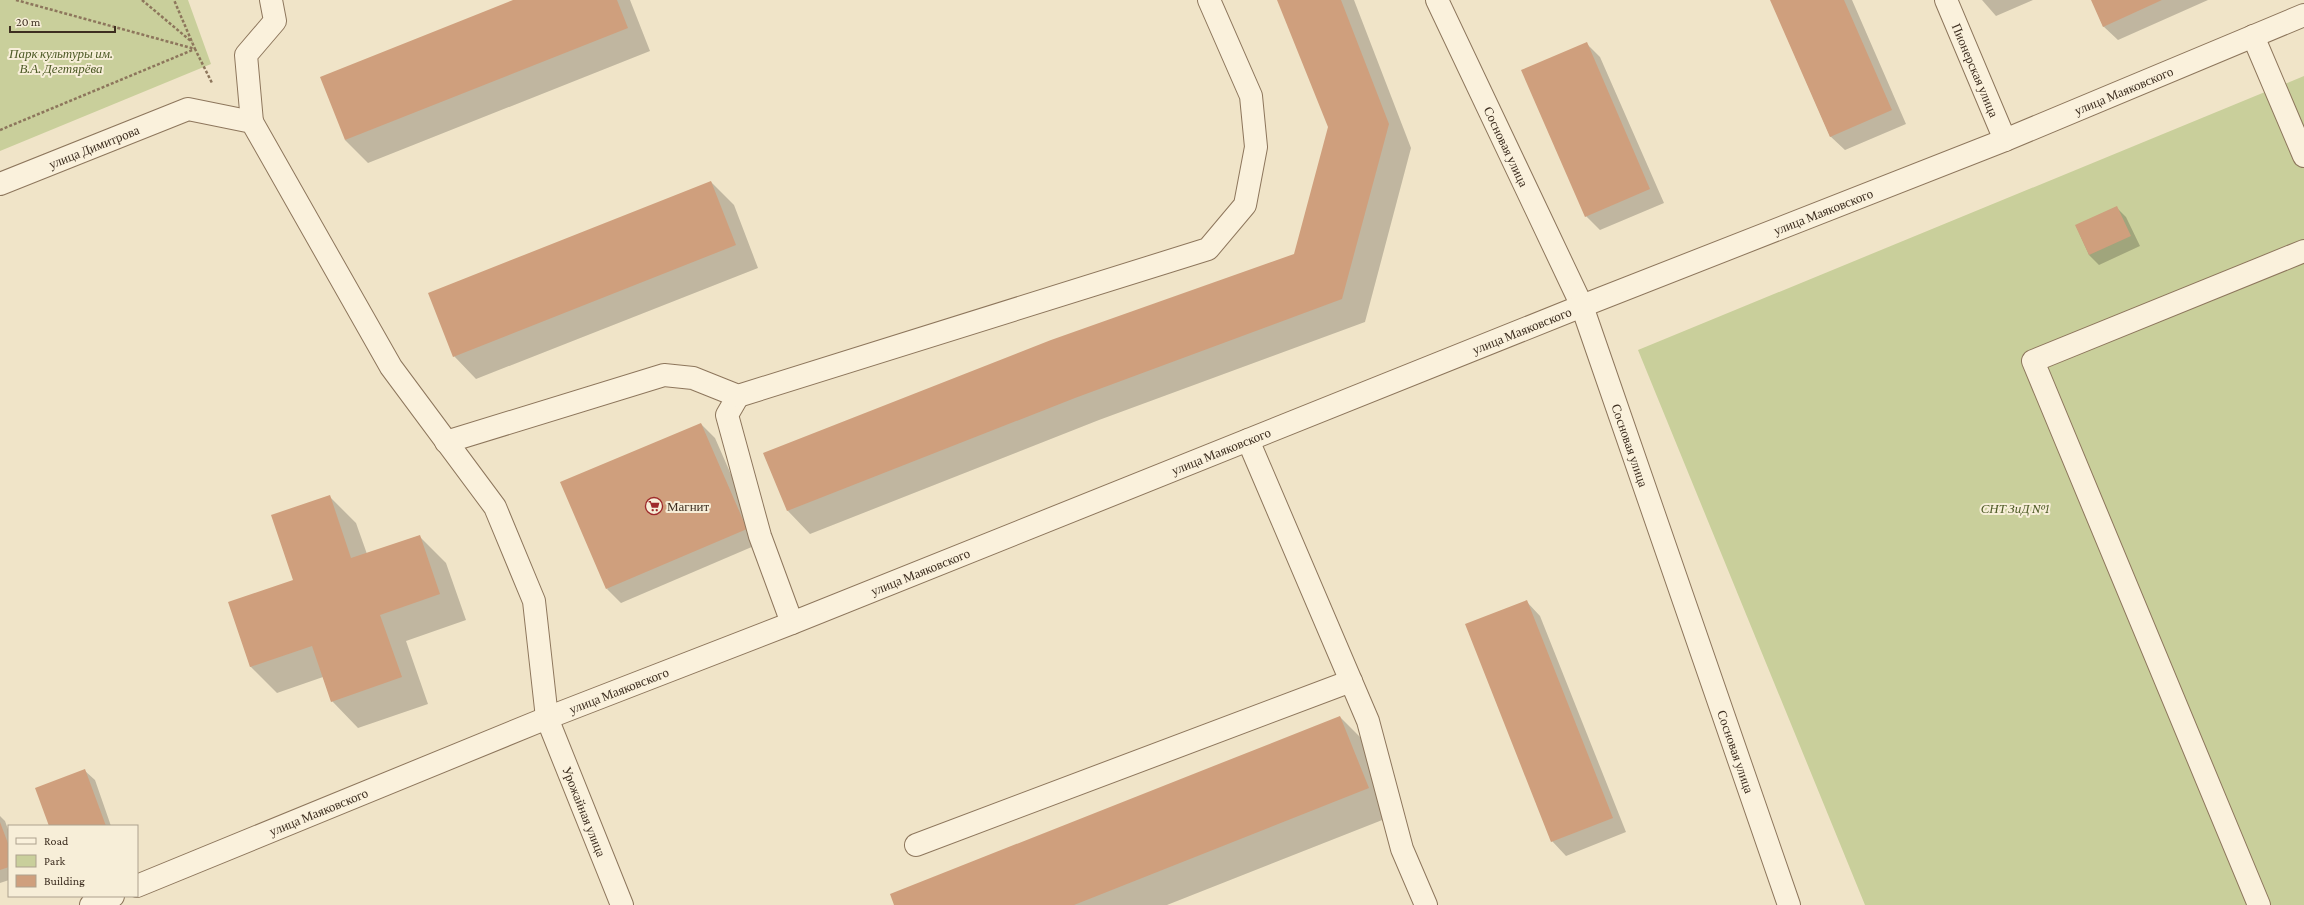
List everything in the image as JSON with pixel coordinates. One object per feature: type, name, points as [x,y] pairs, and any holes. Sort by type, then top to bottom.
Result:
[{"type":"street","points":[[229,117],[252,122],[246,55],[275,21],[271,0]]},
{"type":"street","points":[[446,442],[664,375],[693,378],[738,396],[1208,248],[1245,205],[1256,147],[1252,96],[1209,0]]},
{"type":"street","name":"Сосновая улица","points":[[1437,0],[1582,306],[1785,904]]},
{"type":"street","name":"Пионерская улица","points":[[1946,0],[2006,140]]},
{"type":"street","name":"улица Маяковского","points":[[138,886],[547,718],[792,623],[1582,306],[2006,140],[2304,15]]},
{"type":"street","points":[[2253,36],[2304,156]]},
{"type":"street","name":"улица Димитрова","points":[[0,184],[188,109],[229,117]]},
{"type":"street","name":"Урожайная улица","points":[[252,122],[391,367],[495,508],[534,601],[547,718],[622,905]]},
{"type":"street","points":[[2259,905],[2033,361],[2304,251]]},
{"type":"street","points":[[738,396],[727,415],[760,536],[792,623]]},
{"type":"street","points":[[1248,440],[1368,721],[1402,849],[1426,905]]},
{"type":"street","points":[[916,845],[1351,681]]},
{"type":"street","points":[[91,905],[111,897]]},
{"type":"path","points":[[16,0],[195,50]]},
{"type":"path","points":[[142,0],[192,42]]},
{"type":"path","points":[[174,0],[195,50],[229,117]]},
{"type":"path","points":[[0,130],[195,50]]},
{"type":"green space","name":"Парк культуры им. В.А. Дегтярёва","points":[[0,0],[188,0],[211,64],[0,151]]},
{"type":"green space","name":"СНТ ЗиД №1","points":[[2304,76],[2304,905],[1865,905],[1638,350]]},
{"type":"building","points":[[513,0],[617,0],[628,28],[345,140],[320,77]]},
{"type":"building","points":[[1277,0],[1341,0],[1389,124],[1342,299],[1075,398],[787,511],[763,453],[1051,340],[1294,254],[1328,127]]},
{"type":"building","points":[[1770,0],[1844,0],[1892,110],[1830,137]]},
{"type":"building","points":[[2091,0],[2162,0],[2103,27]]},
{"type":"building","points":[[1587,42],[1650,189],[1585,217],[1521,70]]},
{"type":"building","points":[[711,181],[736,245],[453,357],[428,293]]},
{"type":"building","points":[[2117,206],[2131,236],[2089,255],[2075,225]]},
{"type":"building","name":"Магнит","points":[[701,423],[747,529],[606,589],[560,482]]},
{"type":"building","points":[[330,495],[351,558],[420,535],[440,594],[380,615],[402,677],[331,702],[312,646],[250,667],[228,602],[293,580],[271,515]]},
{"type":"building","points":[[1527,600],[1613,818],[1551,842],[1465,624]]},
{"type":"building","points":[[1340,716],[1369,788],[1074,905],[894,905],[890,894]]},
{"type":"building","points":[[85,769],[106,825],[49,825],[35,788]]},
{"type":"building","points":[[0,822],[8,843],[8,867],[0,870]]},
{"type":"place","name":"Магнит","points":[[654,506]]}]
